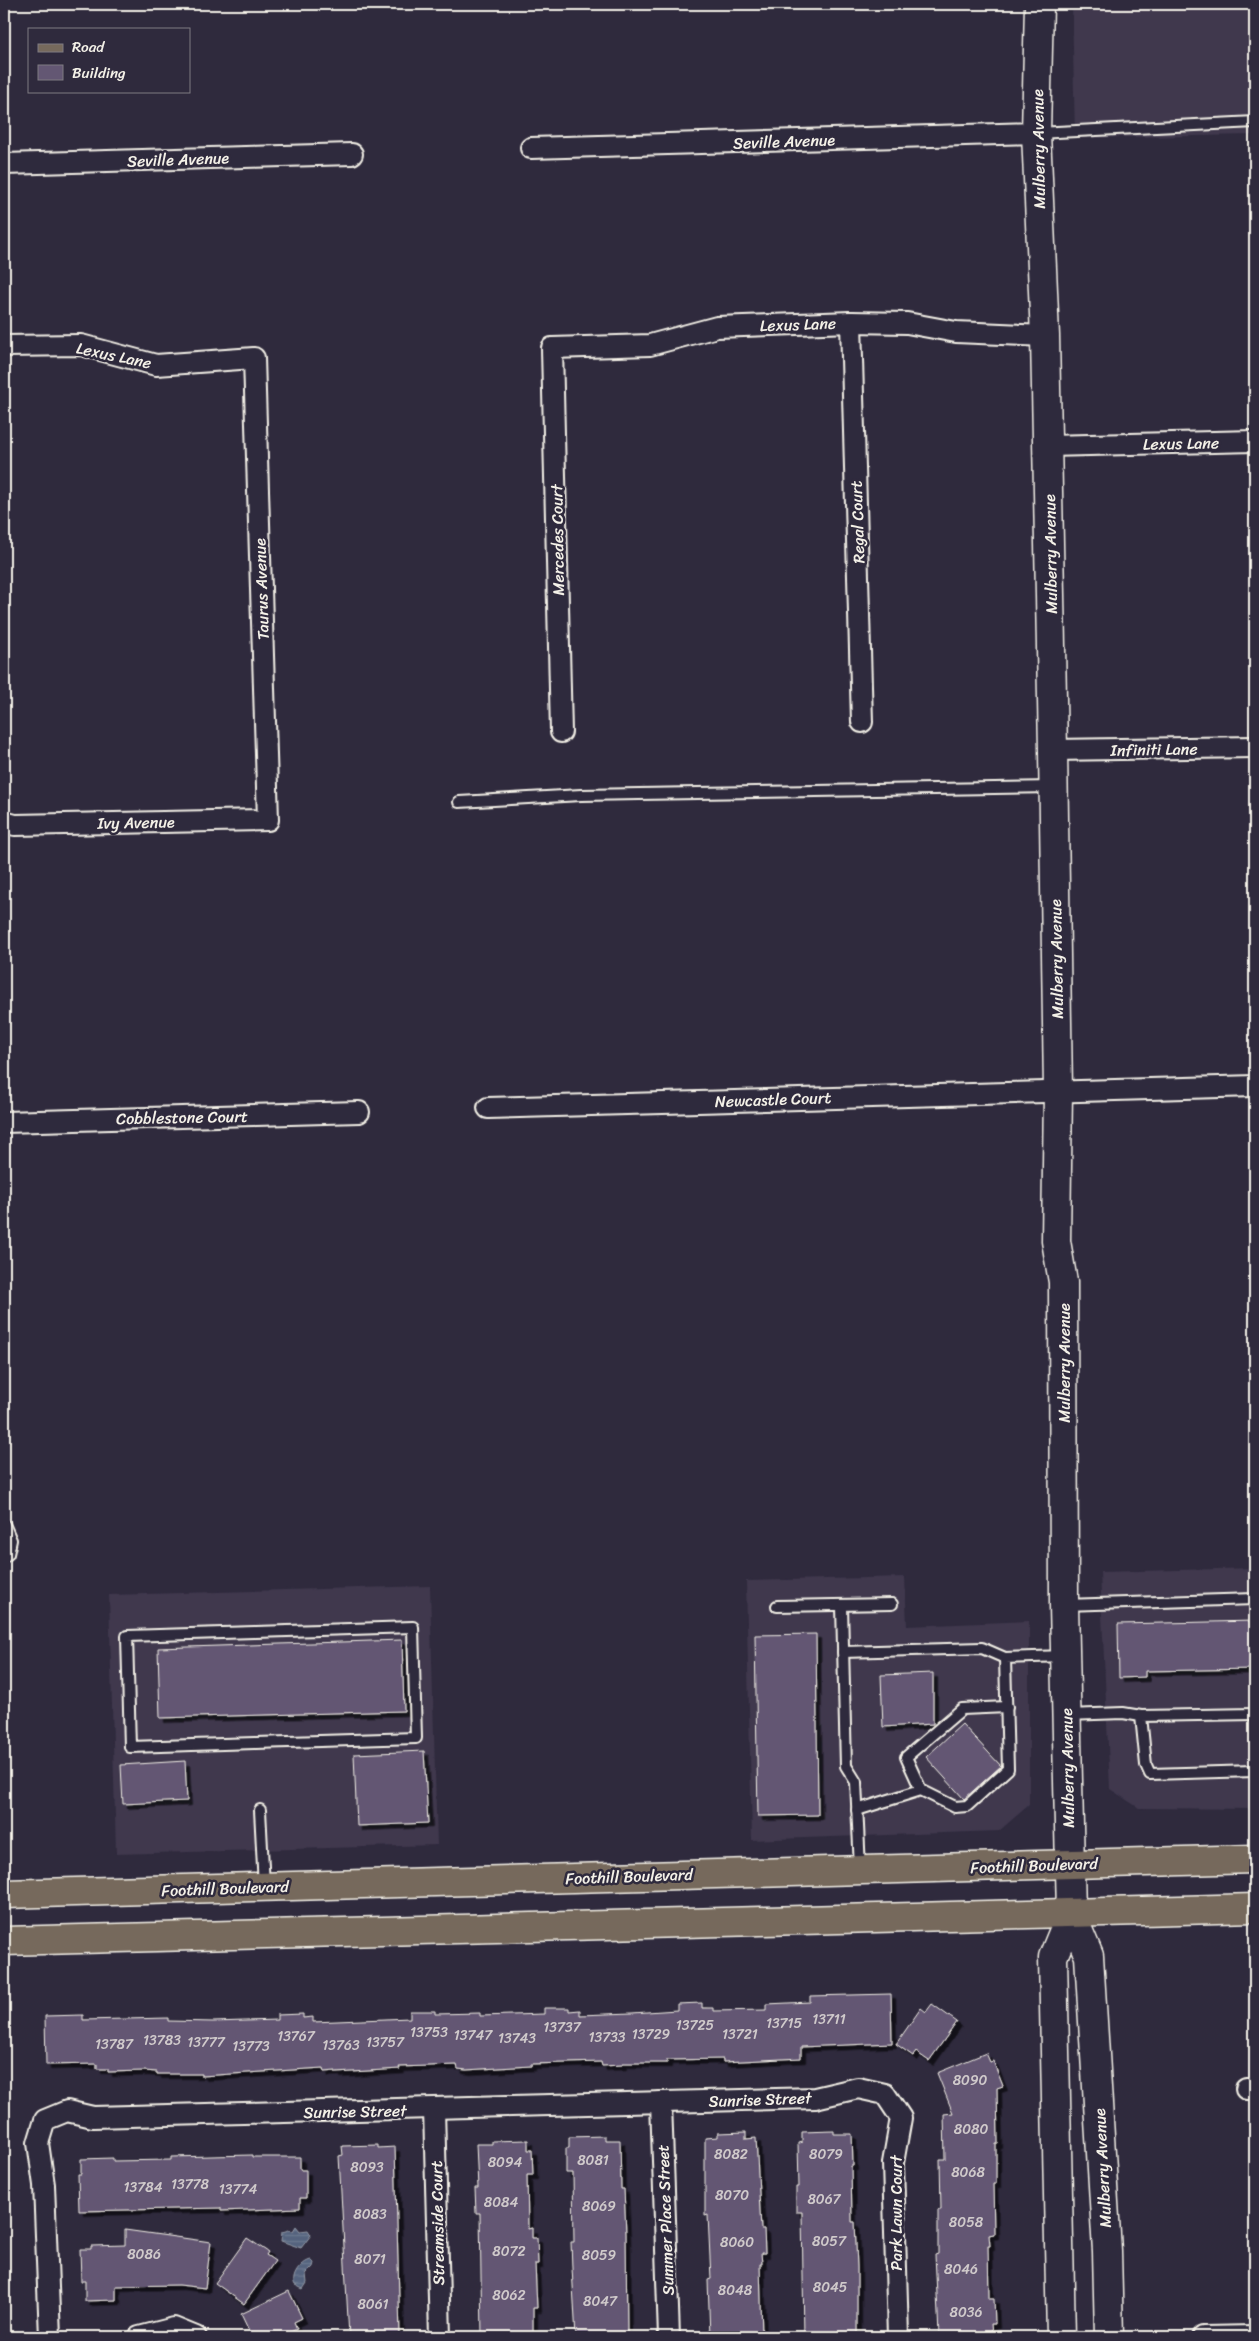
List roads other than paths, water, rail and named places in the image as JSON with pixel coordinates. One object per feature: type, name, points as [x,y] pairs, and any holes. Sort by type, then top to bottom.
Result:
[{"type":"main road","name":"Foothill Boulevard","points":[[4,1894],[1255,1859]]},
{"type":"main road","points":[[4,1941],[1255,1908]]},
{"type":"street","name":"Mulberry Avenue","points":[[1040,4],[1036,134],[1048,446],[1058,1091],[1056,1241],[1063,1282],[1064,1605],[1069,1864],[1071,1913],[1090,1960],[1107,2251],[1109,2337]]},
{"type":"street","name":"Seville Avenue","points":[[531,148],[1036,134]]},
{"type":"street","name":"Seville Avenue","points":[[4,164],[352,154]]},
{"type":"street","name":"Lexus Lane","points":[[552,348],[650,345],[716,327],[851,322],[907,323],[956,332],[1045,336]]},
{"type":"street","name":"Regal Court","points":[[851,322],[862,722]]},
{"type":"street","name":"Lexus Lane","points":[[4,346],[81,345],[156,365],[254,358]]},
{"type":"street","name":"Mercedes Court","points":[[552,348],[562,732]]},
{"type":"street","name":"Taurus Avenue","points":[[254,358],[268,820]]},
{"type":"street","name":"Lexus Lane","points":[[1048,446],[1255,441]]},
{"type":"street","name":"Infiniti Lane","points":[[1053,750],[1255,747]]},
{"type":"street","name":"Ivy Avenue","points":[[4,822],[15,825],[268,820]]},
{"type":"street","name":"Newcastle Court","points":[[488,1108],[1255,1086]]},
{"type":"street","name":"Cobblestone Court","points":[[4,1122],[360,1112]]},
{"type":"street","name":"Mulberry Avenue","points":[[1061,2337],[1052,1957],[1071,1913]]},
{"type":"street","name":"Sunrise Street","points":[[50,2337],[44,2185],[38,2143],[45,2120],[67,2111],[93,2116],[434,2109],[815,2098],[858,2088],[885,2094]]},
{"type":"street","name":"Park Lawn Court","points":[[885,2094],[900,2118],[893,2163],[898,2337]]},
{"type":"street","name":"Summer Place Street","points":[[662,2102],[668,2337]]},
{"type":"street","name":"Streamside Court","points":[[434,2109],[440,2337]]},
{"type":"street","points":[[139,2337],[174,2328],[196,2337]]},
{"type":"street","points":[[1204,2337],[1255,2336]]},
{"type":"lane","points":[[1036,134],[1255,122]]},
{"type":"lane","points":[[459,802],[581,795],[1053,786]]},
{"type":"lane","points":[[4,1524],[11,1540],[8,1554],[4,1557]]},
{"type":"lane","points":[[1064,1605],[1255,1599]]},
{"type":"lane","points":[[778,1606],[892,1604]]},
{"type":"lane","points":[[842,1606],[846,1766],[856,1782],[860,1870]]},
{"type":"lane","points":[[413,1626],[416,1738],[322,1741],[130,1747],[126,1636],[413,1626]]},
{"type":"lane","points":[[843,1652],[982,1648],[1006,1658],[1065,1656]]},
{"type":"lane","points":[[1006,1658],[1007,1706],[1008,1769],[967,1806],[954,1807],[921,1790],[906,1757],[962,1709],[1007,1706]]},
{"type":"lane","points":[[1066,1715],[1123,1713],[1141,1716],[1255,1714]]},
{"type":"lane","points":[[1141,1716],[1146,1765],[1150,1774],[1255,1771]]},
{"type":"lane","points":[[857,1810],[921,1790]]},
{"type":"lane","points":[[260,1810],[264,1887]]},
{"type":"water","points":[[296,2226],[300,2231],[308,2230],[311,2235],[301,2248],[281,2241],[282,2232],[293,2231]]},
{"type":"water","points":[[311,2260],[314,2263],[313,2267],[306,2274],[307,2283],[303,2289],[295,2285],[295,2274],[300,2267]]}]
